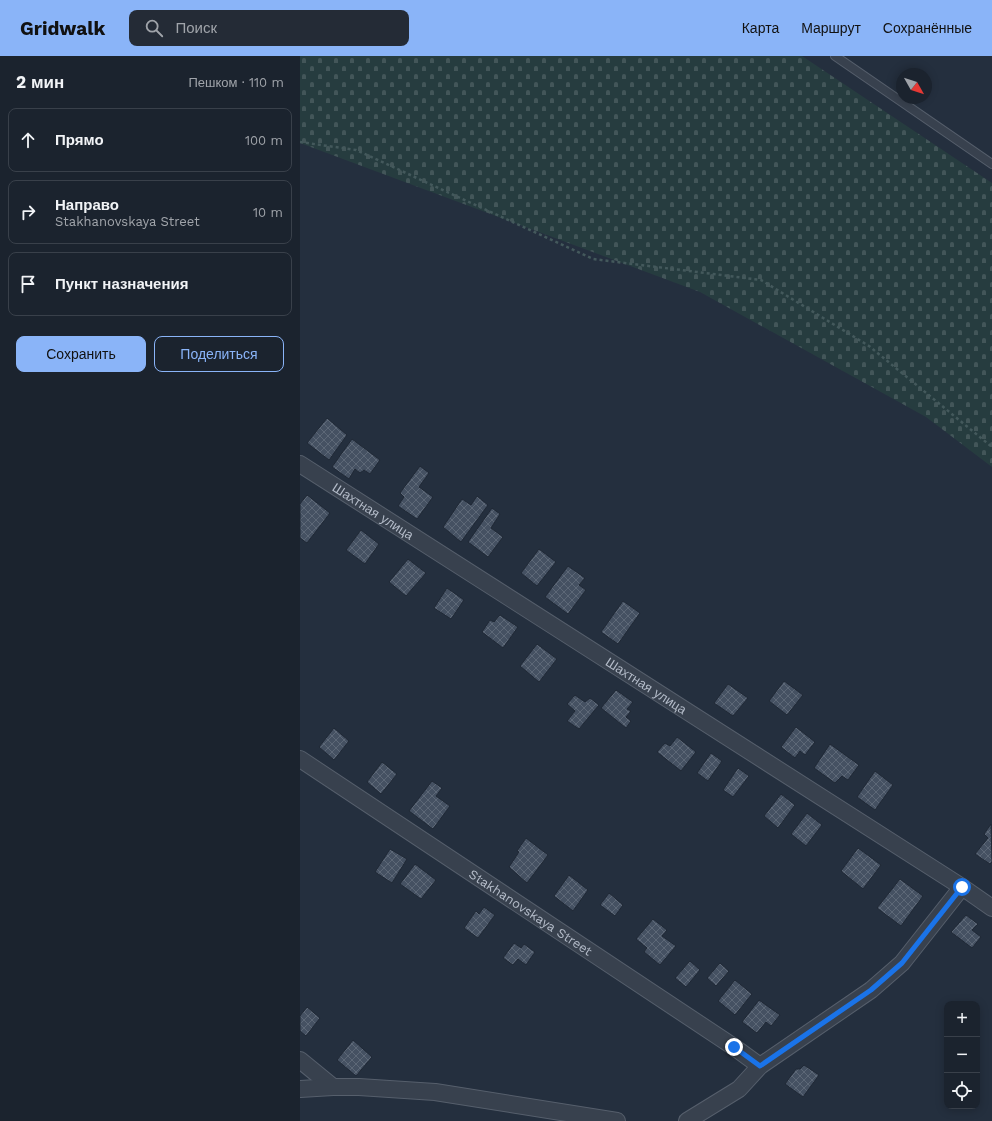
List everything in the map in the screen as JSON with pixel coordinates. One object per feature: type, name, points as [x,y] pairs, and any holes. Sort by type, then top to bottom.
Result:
[{"type":"street","name":"Шахтная улица","points":[[300,464],[962,887],[992,908]]},
{"type":"street","name":"Stakhanovskaya Street","points":[[300,759],[734,1047],[760,1066]]},
{"type":"street","points":[[687,1121],[739,1089],[760,1066],[871,990],[902,963],[962,887]]},
{"type":"street","points":[[300,1060],[333,1087]]},
{"type":"street","points":[[300,1089],[333,1087],[434,1092],[618,1121]]},
{"type":"lane","points":[[835,56],[992,164]]},
{"type":"path","points":[[300,142],[356,150],[593,259],[761,280],[869,346],[992,447]]},
{"type":"green space","points":[[300,56],[802,56],[992,183],[992,467],[926,417],[700,292],[300,143]]},
{"type":"building","points":[[327,418],[347,435],[329,460],[307,443]]},
{"type":"building","points":[[352,439],[380,460],[370,474],[364,470],[360,473],[355,469],[349,479],[332,467]]},
{"type":"building","points":[[420,466],[429,473],[419,487],[433,497],[417,519],[398,506],[404,497],[400,493]]},
{"type":"building","points":[[307,495],[330,513],[307,543],[300,538],[300,504]]},
{"type":"building","points":[[477,496],[488,505],[461,542],[443,527],[462,499],[471,505]]},
{"type":"building","points":[[492,508],[500,514],[491,528],[503,537],[488,557],[468,542]]},
{"type":"building","points":[[361,530],[379,544],[365,564],[346,550]]},
{"type":"building","points":[[539,549],[556,562],[537,586],[521,573]]},
{"type":"building","points":[[408,559],[426,573],[406,596],[389,582]]},
{"type":"building","points":[[568,566],[585,578],[579,585],[586,590],[568,614],[545,597]]},
{"type":"building","points":[[447,588],[464,600],[451,619],[434,608]]},
{"type":"building","points":[[623,601],[640,613],[618,644],[601,632]]},
{"type":"building","points":[[500,615],[518,627],[503,648],[482,632],[490,620],[494,622]]},
{"type":"building","points":[[537,644],[557,659],[539,682],[520,666]]},
{"type":"building","points":[[784,681],[803,695],[787,715],[769,701]]},
{"type":"building","points":[[728,684],[748,698],[733,716],[714,703]]},
{"type":"building","points":[[616,690],[633,702],[627,709],[631,711],[626,717],[631,721],[626,728],[601,708]]},
{"type":"building","points":[[575,695],[585,702],[590,698],[599,705],[579,729],[567,721],[575,711],[567,704]]},
{"type":"building","points":[[796,727],[815,742],[805,755],[800,751],[795,758],[781,747]]},
{"type":"building","points":[[334,728],[349,741],[334,760],[319,747]]},
{"type":"building","points":[[677,737],[696,752],[681,771],[657,752],[665,743],[670,746]]},
{"type":"building","points":[[830,744],[859,765],[848,780],[842,776],[835,783],[814,768]]},
{"type":"building","points":[[711,753],[722,761],[708,781],[697,773]]},
{"type":"building","points":[[382,762],[397,774],[381,794],[367,782]]},
{"type":"building","points":[[738,768],[749,776],[733,797],[723,790]]},
{"type":"building","points":[[875,771],[893,785],[875,810],[857,797]]},
{"type":"building","points":[[432,781],[442,788],[436,796],[450,806],[433,829],[409,811]]},
{"type":"building","points":[[781,794],[795,805],[778,828],[764,816]]},
{"type":"building","points":[[807,813],[822,825],[806,846],[791,834]]},
{"type":"building","points":[[991,824],[992,862],[990,864],[975,854],[988,838],[984,834]]},
{"type":"building","points":[[526,838],[548,855],[527,883],[509,867]]},
{"type":"building","points":[[858,848],[881,865],[863,889],[841,871]]},
{"type":"building","points":[[390,849],[407,859],[392,883],[375,872]]},
{"type":"building","points":[[415,864],[436,880],[421,899],[400,884]]},
{"type":"building","points":[[569,875],[588,890],[573,911],[554,896]]},
{"type":"building","points":[[900,879],[923,896],[901,926],[877,908]]},
{"type":"building","points":[[609,893],[623,905],[615,916],[600,905]]},
{"type":"building","points":[[484,907],[495,915],[478,938],[464,928],[476,911],[479,914]]},
{"type":"building","points":[[966,915],[978,924],[972,930],[981,937],[972,948],[951,932]]},
{"type":"building","points":[[653,919],[667,930],[662,936],[676,946],[660,965],[644,952],[647,948],[636,939]]},
{"type":"building","points":[[514,943],[521,948],[524,944],[535,952],[526,965],[518,959],[513,965],[503,958]]},
{"type":"building","points":[[690,961],[700,970],[686,987],[675,978]]},
{"type":"building","points":[[720,963],[729,971],[716,986],[707,978]]},
{"type":"building","points":[[735,980],[752,994],[735,1015],[718,1001]]},
{"type":"building","points":[[759,1000],[780,1015],[771,1026],[766,1022],[757,1033],[742,1022]]},
{"type":"building","points":[[307,1007],[320,1018],[306,1036],[300,1031],[300,1016]]},
{"type":"building","points":[[353,1040],[372,1057],[356,1076],[337,1060]]},
{"type":"building","points":[[804,1065],[819,1075],[803,1097],[785,1084],[796,1069],[800,1069]]},
{"type":"route","points":[[734,1047],[760,1066],[871,990],[902,963],[962,887]]}]
